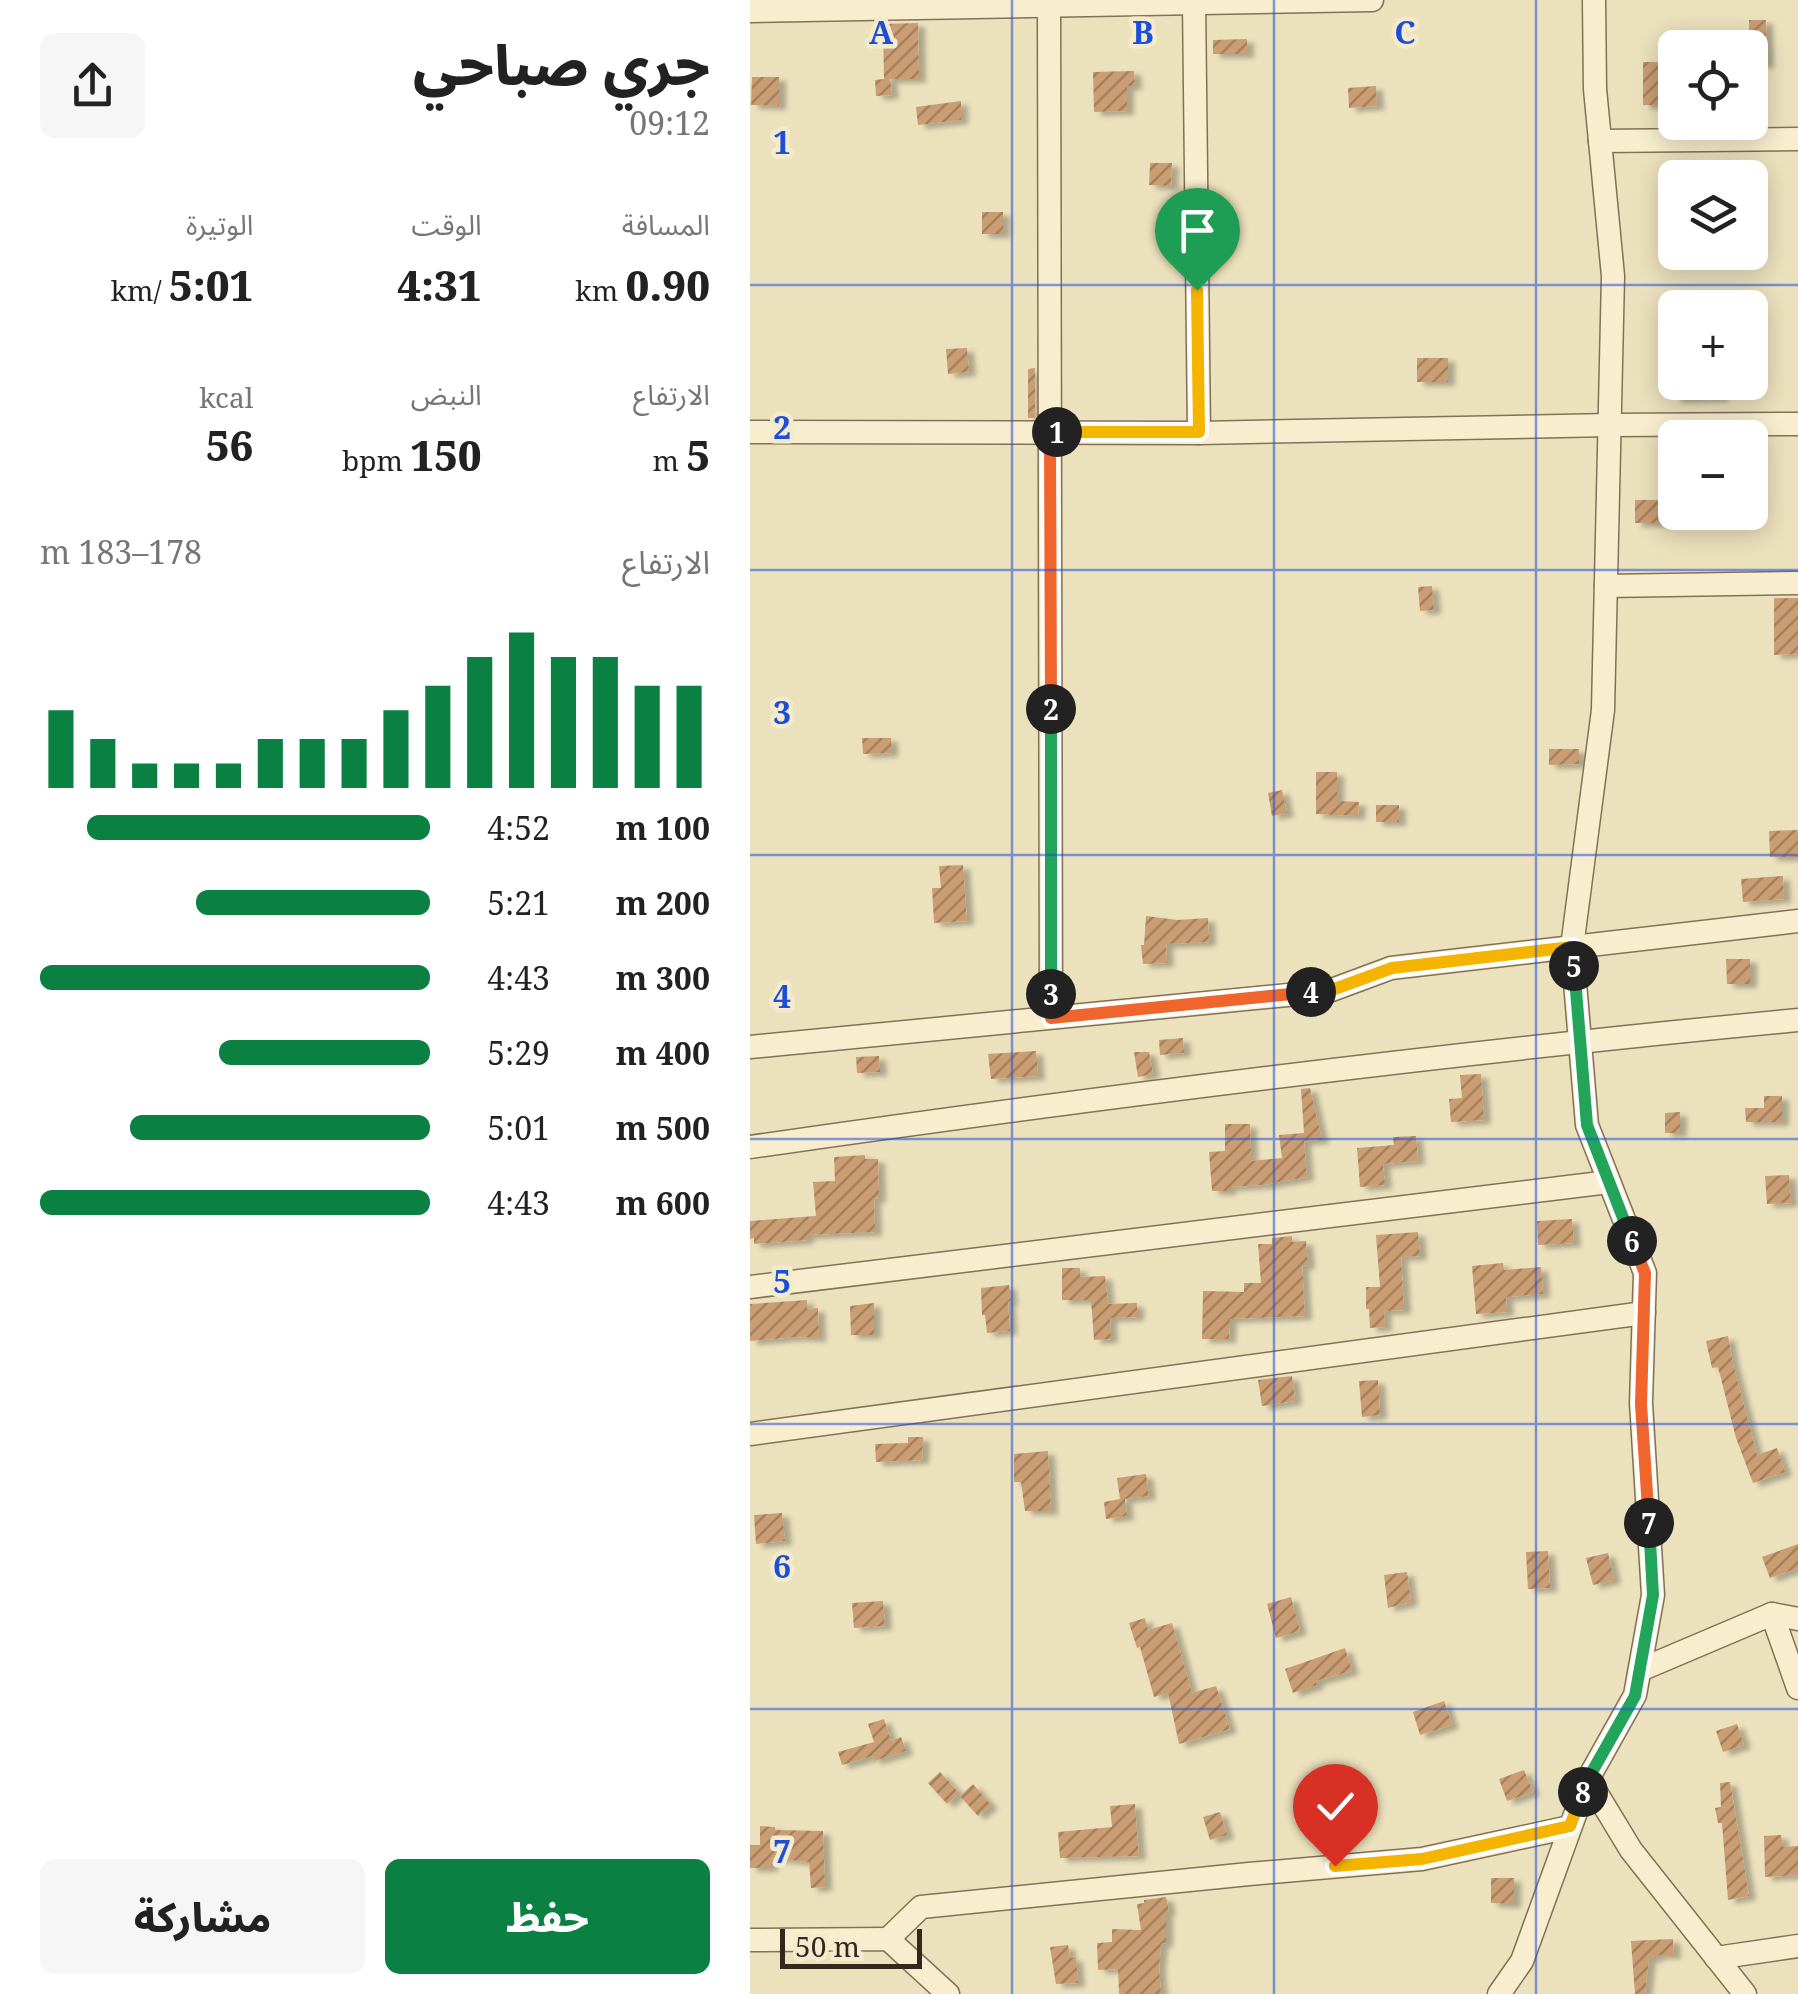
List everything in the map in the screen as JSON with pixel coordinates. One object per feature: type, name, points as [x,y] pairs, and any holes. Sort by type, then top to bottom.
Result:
[{"type":"street","points":[[750,11],[1372,0]]},
{"type":"street","points":[[1499,1994],[1522,1961],[1588,1779],[1635,1696],[1653,1595],[1641,1404],[1645,1273],[1587,1125],[1572,947],[1603,710],[1610,425],[1612,276],[1595,89],[1594,0]]},
{"type":"street","points":[[1194,2],[1199,432]]},
{"type":"street","points":[[1049,3],[1051,1018]]},
{"type":"street","points":[[1600,141],[1798,139]]},
{"type":"street","points":[[750,432],[1199,432],[1798,424]]},
{"type":"street","points":[[1606,586],[1798,584]]},
{"type":"street","points":[[750,1047],[1329,991],[1392,968],[1798,921]]},
{"type":"street","points":[[750,1146],[1580,1041],[1798,1020]]},
{"type":"street","points":[[750,1287],[1609,1182]]},
{"type":"street","points":[[750,1434],[1644,1313]]},
{"type":"street","points":[[1640,1670],[1772,1614],[1798,1620]]},
{"type":"street","points":[[1772,1614],[1798,1688]]},
{"type":"street","points":[[1588,1779],[1631,1850],[1745,1994]]},
{"type":"street","points":[[888,1939],[921,1907],[1422,1859],[1570,1826]]},
{"type":"street","points":[[750,1940],[888,1939],[948,1994]]},
{"type":"street","points":[[1716,1958],[1798,1946]]},
{"type":"building","points":[[1749,20],[1766,20],[1766,30],[1749,30]]},
{"type":"building","points":[[918,23],[919,79],[890,79],[892,95],[876,96],[875,80],[884,79],[883,24]]},
{"type":"building","points":[[1247,39],[1247,54],[1213,54],[1213,40]]},
{"type":"building","points":[[1643,62],[1658,62],[1658,105],[1643,105]]},
{"type":"building","points":[[1134,71],[1135,86],[1127,86],[1127,111],[1094,112],[1093,72]]},
{"type":"building","points":[[752,77],[779,77],[779,106],[751,105]]},
{"type":"building","points":[[1376,86],[1377,106],[1349,108],[1348,88]]},
{"type":"building","points":[[961,101],[961,120],[918,125],[916,107]]},
{"type":"building","points":[[1150,163],[1172,163],[1171,186],[1149,185]]},
{"type":"building","points":[[982,212],[1003,212],[1003,234],[982,234]]},
{"type":"building","points":[[967,348],[969,372],[948,374],[946,349]]},
{"type":"building","points":[[1417,358],[1448,358],[1448,382],[1417,382]]},
{"type":"building","points":[[1035,368],[1035,418],[1028,418],[1028,369]]},
{"type":"building","points":[[1635,500],[1658,500],[1658,523],[1635,523]]},
{"type":"building","points":[[1432,586],[1434,610],[1420,611],[1418,587]]},
{"type":"building","points":[[1774,598],[1798,598],[1798,654],[1774,655]]},
{"type":"building","points":[[862,738],[891,738],[891,753],[863,754]]},
{"type":"building","points":[[1549,749],[1579,749],[1579,764],[1549,765]]},
{"type":"building","points":[[1316,772],[1337,772],[1337,801],[1359,802],[1358,816],[1316,814]]},
{"type":"building","points":[[1282,790],[1287,813],[1272,816],[1268,793]]},
{"type":"building","points":[[1376,805],[1399,805],[1399,822],[1376,822]]},
{"type":"building","points":[[1798,830],[1798,857],[1770,857],[1769,831]]},
{"type":"building","points":[[963,865],[967,921],[934,923],[932,888],[941,888],[939,866]]},
{"type":"building","points":[[1783,876],[1784,899],[1743,902],[1741,879]]},
{"type":"building","points":[[1146,916],[1208,918],[1209,942],[1166,944],[1167,963],[1143,964],[1141,945]]},
{"type":"building","points":[[1726,959],[1750,959],[1750,984],[1727,984]]},
{"type":"building","points":[[1183,1038],[1184,1053],[1160,1055],[1159,1040]]},
{"type":"building","points":[[1036,1051],[1038,1076],[991,1079],[988,1054]]},
{"type":"building","points":[[1134,1052],[1149,1052],[1153,1074],[1138,1077]]},
{"type":"building","points":[[879,1056],[880,1072],[857,1073],[856,1057]]},
{"type":"building","points":[[1481,1074],[1484,1120],[1451,1122],[1449,1099],[1462,1098],[1460,1075]]},
{"type":"building","points":[[1310,1088],[1322,1140],[1304,1141],[1307,1177],[1212,1191],[1209,1152],[1225,1151],[1225,1124],[1250,1124],[1251,1161],[1282,1158],[1279,1135],[1304,1133],[1301,1089]]},
{"type":"building","points":[[1764,1096],[1782,1096],[1782,1122],[1746,1122],[1745,1108],[1764,1108]]},
{"type":"building","points":[[1680,1112],[1680,1133],[1665,1133],[1665,1113]]},
{"type":"building","points":[[1416,1136],[1418,1161],[1383,1164],[1385,1185],[1360,1187],[1357,1148],[1394,1145],[1393,1137]]},
{"type":"building","points":[[865,1155],[865,1159],[878,1159],[875,1232],[807,1235],[807,1240],[754,1244],[754,1238],[750,1239],[750,1221],[816,1216],[813,1182],[835,1181],[834,1157]]},
{"type":"building","points":[[1789,1175],[1791,1203],[1767,1204],[1765,1176]]},
{"type":"building","points":[[1572,1219],[1574,1243],[1538,1245],[1537,1221]]},
{"type":"building","points":[[1418,1232],[1420,1256],[1401,1257],[1404,1310],[1384,1311],[1385,1327],[1370,1328],[1366,1287],[1380,1287],[1376,1235]]},
{"type":"building","points":[[1292,1236],[1292,1242],[1306,1241],[1308,1265],[1302,1266],[1305,1316],[1230,1319],[1229,1339],[1202,1339],[1203,1291],[1244,1292],[1244,1283],[1261,1283],[1258,1244],[1272,1244],[1272,1238]]},
{"type":"building","points":[[1503,1263],[1504,1270],[1541,1267],[1543,1294],[1506,1297],[1507,1312],[1476,1314],[1472,1266]]},
{"type":"building","points":[[1062,1268],[1080,1268],[1080,1277],[1105,1276],[1108,1304],[1137,1303],[1137,1317],[1110,1318],[1111,1339],[1094,1340],[1091,1300],[1062,1300]]},
{"type":"building","points":[[1009,1285],[1010,1331],[987,1333],[981,1288]]},
{"type":"building","points":[[807,1300],[807,1309],[818,1308],[819,1338],[750,1341],[750,1304]]},
{"type":"building","points":[[874,1303],[874,1335],[851,1335],[850,1306]]},
{"type":"building","points":[[1728,1336],[1757,1455],[1777,1448],[1785,1472],[1753,1483],[1736,1438],[1718,1367],[1712,1368],[1706,1341]]},
{"type":"building","points":[[1292,1376],[1295,1401],[1262,1406],[1258,1380]]},
{"type":"building","points":[[1378,1380],[1380,1415],[1362,1417],[1359,1381]]},
{"type":"building","points":[[908,1437],[923,1437],[922,1460],[876,1462],[875,1444],[908,1443]]},
{"type":"building","points":[[1048,1451],[1051,1511],[1025,1511],[1021,1482],[1014,1482],[1014,1454]]},
{"type":"building","points":[[1146,1474],[1149,1496],[1125,1499],[1127,1516],[1106,1519],[1104,1502],[1120,1499],[1117,1478]]},
{"type":"building","points":[[782,1513],[785,1541],[756,1544],[754,1515]]},
{"type":"building","points":[[1798,1544],[1798,1568],[1770,1578],[1762,1557]]},
{"type":"building","points":[[1548,1551],[1550,1588],[1528,1589],[1526,1552]]},
{"type":"building","points":[[1608,1553],[1614,1580],[1593,1585],[1586,1558]]},
{"type":"building","points":[[1407,1572],[1411,1602],[1388,1608],[1384,1575]]},
{"type":"building","points":[[1291,1597],[1300,1631],[1276,1638],[1267,1604]]},
{"type":"building","points":[[883,1601],[885,1626],[854,1628],[852,1603]]},
{"type":"building","points":[[1145,1618],[1148,1630],[1172,1623],[1192,1693],[1216,1686],[1230,1729],[1179,1744],[1168,1693],[1154,1697],[1129,1623]]},
{"type":"building","points":[[1345,1648],[1352,1671],[1316,1681],[1317,1685],[1293,1693],[1285,1669]]},
{"type":"building","points":[[1444,1701],[1452,1725],[1420,1735],[1413,1712]]},
{"type":"building","points":[[884,1719],[891,1741],[901,1737],[906,1751],[842,1765],[838,1752],[874,1742],[868,1724]]},
{"type":"building","points":[[1737,1724],[1744,1745],[1723,1752],[1716,1731]]},
{"type":"building","points":[[1524,1770],[1533,1792],[1507,1801],[1499,1779]]},
{"type":"building","points":[[940,1772],[959,1793],[947,1804],[928,1783]]},
{"type":"building","points":[[1730,1782],[1749,1896],[1728,1900],[1722,1823],[1718,1823],[1715,1808],[1721,1807],[1720,1783]]},
{"type":"building","points":[[973,1784],[991,1805],[978,1816],[960,1796]]},
{"type":"building","points":[[1135,1804],[1139,1856],[1060,1858],[1058,1832],[1112,1827],[1110,1806]]},
{"type":"building","points":[[1220,1812],[1227,1835],[1210,1840],[1203,1817]]},
{"type":"building","points":[[760,1826],[823,1831],[825,1887],[811,1888],[809,1862],[771,1858],[771,1868],[750,1868],[750,1845],[760,1845]]},
{"type":"building","points":[[1781,1835],[1783,1847],[1798,1846],[1798,1875],[1765,1877],[1764,1836]]},
{"type":"building","points":[[1491,1878],[1514,1878],[1514,1904],[1491,1903]]},
{"type":"building","points":[[1166,1897],[1169,1911],[1166,1943],[1161,1944],[1161,1994],[1119,1994],[1118,1969],[1098,1970],[1097,1943],[1112,1942],[1112,1929],[1141,1930],[1137,1904]]},
{"type":"building","points":[[1673,1939],[1674,1955],[1649,1958],[1645,1994],[1635,1994],[1631,1941]]},
{"type":"building","points":[[1068,1945],[1070,1958],[1076,1958],[1078,1983],[1056,1984],[1050,1947]]},
{"type":"route","points":[[1197,290],[1199,432],[1050,432],[1051,1018],[1329,991],[1392,968],[1572,947],[1587,1125],[1645,1273],[1641,1404],[1653,1595],[1635,1696],[1588,1779],[1570,1826],[1422,1859],[1335,1866]]}]
